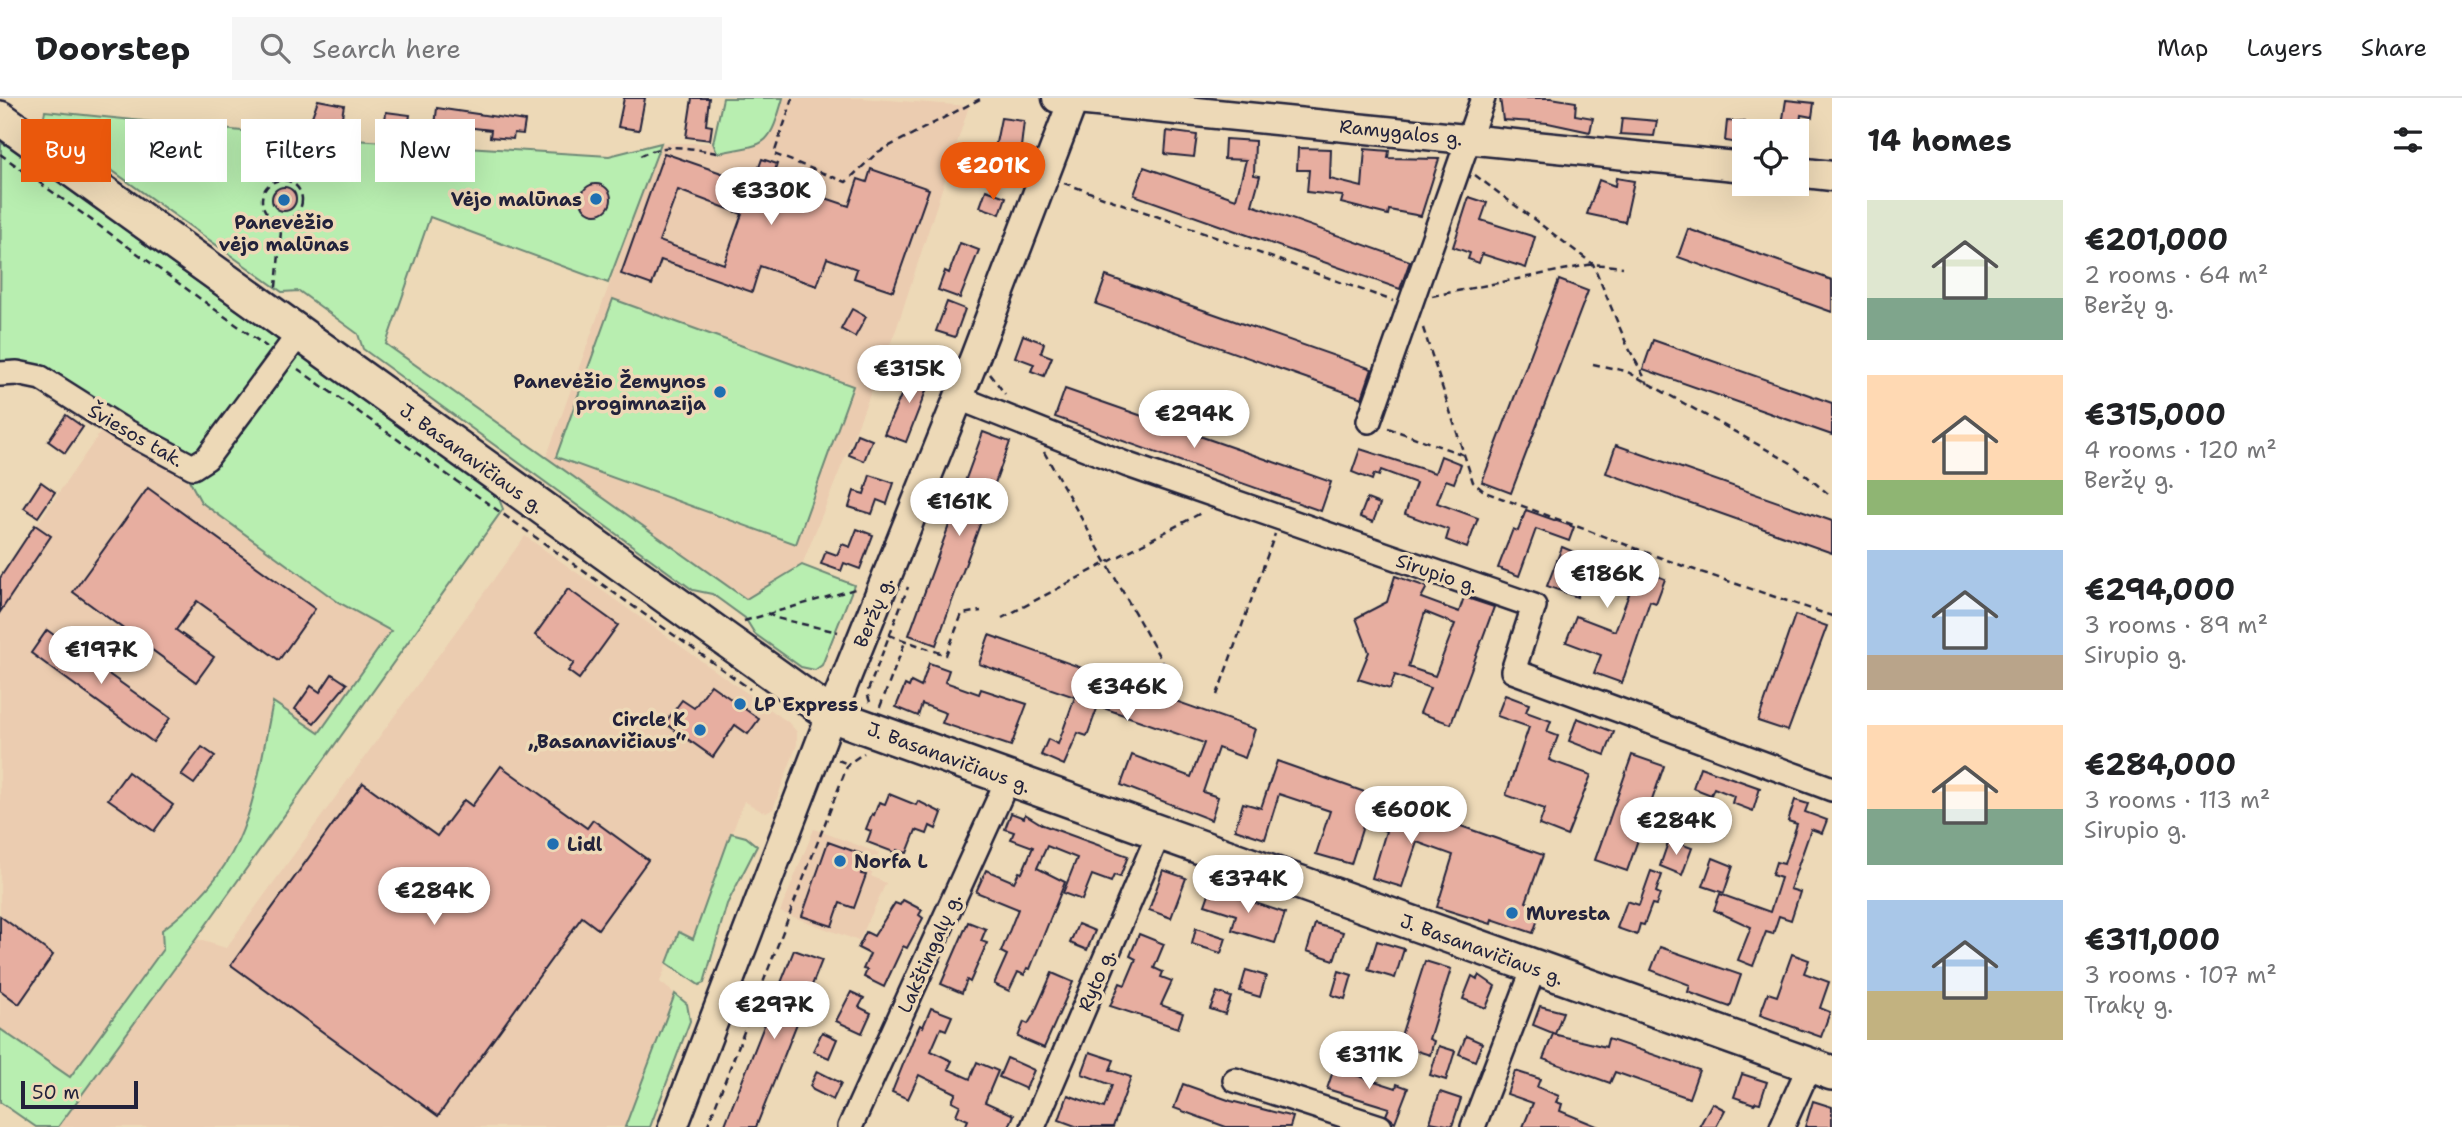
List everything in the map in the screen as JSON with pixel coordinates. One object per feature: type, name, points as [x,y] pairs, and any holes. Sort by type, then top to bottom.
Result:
[{"type":"highway","name":"J. Basanavičiaus g.","points":[[0,118],[290,345],[831,715],[1821,1069]]},
{"type":"main road","name":"Ramygalos g.","points":[[1068,99],[1465,151],[1732,166]]},
{"type":"main road","name":"Beržų g.","points":[[673,1127],[831,715],[971,367],[1068,99]]},
{"type":"main road","points":[[1809,173],[1832,176]]},
{"type":"street","points":[[1369,421],[1483,98]]},
{"type":"street","name":"Šviesos tak.","points":[[0,374],[16,373],[41,378],[120,428],[193,467],[207,458],[290,345]]},
{"type":"street","name":"Sirupio g.","points":[[959,398],[1128,464],[1534,606],[1513,671],[1832,789]]},
{"type":"street","name":"Lakštingalų g.","points":[[857,1125],[1008,779]]},
{"type":"street","name":"Ryto g.","points":[[1033,1127],[1159,833]]},
{"type":"street","points":[[1473,1127],[1534,968]]},
{"type":"street","points":[[1782,1127],[1821,1069]]},
{"type":"street","points":[[1235,1080],[1380,1127]]},
{"type":"path","points":[[793,98],[774,154],[846,182],[878,152],[982,98]]},
{"type":"path","points":[[640,156],[662,147],[676,146],[717,153]]},
{"type":"path","points":[[1465,151],[1593,264],[1627,345],[1648,384]]},
{"type":"path","points":[[0,154],[290,345],[752,690]]},
{"type":"path","points":[[285,181],[297,187],[302,199],[294,216],[282,220],[270,216],[262,199],[267,187],[285,181]]},
{"type":"path","points":[[1064,183],[1412,304],[1593,264],[1622,267]]},
{"type":"path","points":[[276,292],[282,220]]},
{"type":"path","points":[[1412,304],[1473,482],[1485,492],[1683,566],[1832,616]]},
{"type":"path","points":[[1592,364],[1626,371],[1791,463],[1832,497]]},
{"type":"path","points":[[971,367],[990,374],[1026,422],[1172,679]]},
{"type":"path","points":[[1369,421],[1464,455]]},
{"type":"path","points":[[1002,618],[1228,499]]},
{"type":"path","points":[[1216,695],[1281,518]]},
{"type":"path","points":[[744,621],[855,589]]},
{"type":"path","points":[[889,635],[946,655],[962,614],[981,611]]},
{"type":"path","points":[[767,613],[776,618],[838,632]]},
{"type":"path","points":[[879,710],[905,642]]},
{"type":"path","points":[[707,1127],[848,764],[863,757]]},
{"type":"path","points":[[836,759],[848,764]]},
{"type":"shaded area","name":"Panevėžio Žemynos progimnazija","points":[[723,98],[861,98],[969,106],[897,327],[802,565],[746,599],[546,458],[661,143],[713,143]]},
{"type":"shaded area","points":[[113,414],[176,456],[201,502],[338,602],[392,631],[318,733],[273,702],[250,812],[237,847],[215,882],[191,909],[162,930],[163,949],[70,1078],[0,1029],[0,578]]},
{"type":"shaded area","points":[[525,536],[788,722],[797,732],[797,745],[773,809],[768,812],[761,811],[744,801],[693,939],[679,932],[660,982],[675,994],[625,1127],[58,1127],[196,939],[226,948]]},
{"type":"shaded area","points":[[814,829],[879,853],[871,876],[886,883],[859,941],[780,912]]},
{"type":"green space","points":[[723,98],[783,98],[774,126],[764,141],[746,148],[717,153],[713,143]]},
{"type":"green space","points":[[45,111],[125,119],[125,180],[111,170],[111,119],[43,119]]},
{"type":"green space","points":[[227,130],[241,131],[241,182],[361,182],[361,140],[375,141],[375,182],[475,182],[475,148],[609,156],[661,143],[608,283],[430,217],[386,344],[746,599],[802,565],[854,585],[822,665],[815,670],[801,667],[755,634],[745,618],[712,594],[693,590],[363,349],[358,334],[299,291],[282,292],[128,182],[227,182]]},
{"type":"green space","points":[[1,143],[21,155],[21,182],[59,182],[499,499],[503,509],[196,939],[58,1127],[36,1127],[0,1102],[0,1029],[70,1077],[163,949],[162,930],[214,880],[231,855],[252,801],[273,702],[319,733],[391,631],[338,602],[201,502],[176,456],[35,367],[0,363]]},
{"type":"green space","points":[[613,299],[853,386],[796,544],[556,457]]},
{"type":"green space","points":[[731,833],[746,837],[757,846],[727,904],[704,983],[699,985],[667,963],[679,932],[693,939]]},
{"type":"green space","points":[[675,994],[687,1004],[690,1021],[650,1127],[625,1127]]},
{"type":"building","points":[[624,98],[645,98],[639,130],[618,127]]},
{"type":"building","points":[[692,98],[709,98],[706,125],[712,126],[710,140],[686,137]]},
{"type":"building","points":[[1500,98],[1551,98],[1576,102],[1575,115],[1593,118],[1590,132],[1548,123],[1503,120]]},
{"type":"building","points":[[318,100],[344,105],[342,119],[311,119]]},
{"type":"building","points":[[1786,100],[1814,103],[1812,117],[1801,115],[1800,119],[1783,119]]},
{"type":"building","points":[[437,108],[525,121],[523,134],[514,133],[513,139],[490,137],[491,130],[475,128],[475,119],[436,119]]},
{"type":"building","points":[[386,112],[410,115],[409,119],[385,119]]},
{"type":"building","points":[[1001,118],[1024,121],[1020,156],[1023,157],[1018,171],[992,163]]},
{"type":"building","points":[[1622,118],[1657,121],[1654,136],[1620,134]]},
{"type":"building","points":[[1727,121],[1732,121],[1732,142],[1725,141]]},
{"type":"building","points":[[1167,131],[1197,135],[1194,157],[1165,154]]},
{"type":"building","points":[[1225,139],[1255,141],[1254,175],[1260,176],[1252,205],[1410,261],[1400,289],[1134,195],[1144,167],[1236,199],[1246,160],[1224,159]]},
{"type":"building","points":[[1298,148],[1331,149],[1330,179],[1362,187],[1365,149],[1389,151],[1388,158],[1439,159],[1421,216],[1389,210],[1388,215],[1341,203],[1343,196],[1307,192],[1309,170],[1297,170]]},
{"type":"building","points":[[664,153],[753,184],[762,159],[777,164],[772,180],[849,206],[858,179],[867,182],[871,169],[929,189],[893,291],[854,278],[857,269],[827,258],[817,286],[760,266],[752,292],[661,260],[652,285],[621,274]],"holes":[[[678,190],[742,214],[724,264],[659,241]]]},
{"type":"building","points":[[1616,178],[1634,181],[1625,222],[1587,214],[1599,180],[1615,186]]},
{"type":"building","name":"Vėjo malūnas","points":[[596,184],[606,189],[611,199],[606,209],[596,214],[586,209],[581,199],[586,189]]},
{"type":"building","name":"Panevėžio vėjo malūnas","points":[[284,187],[295,194],[296,199],[289,210],[284,211],[273,204],[272,199],[279,188]]},
{"type":"building","points":[[986,190],[1006,197],[1000,214],[980,207]]},
{"type":"building","points":[[1469,197],[1487,203],[1481,220],[1535,237],[1526,268],[1482,254],[1479,263],[1468,259],[1470,253],[1453,247]]},
{"type":"building","points":[[1688,229],[1832,280],[1832,312],[1678,257]]},
{"type":"building","points":[[960,243],[979,250],[960,298],[938,290],[945,271],[949,273]]},
{"type":"building","points":[[1106,276],[1372,369],[1362,398],[1096,304]]},
{"type":"building","points":[[1559,280],[1588,291],[1511,493],[1482,482]]},
{"type":"building","points":[[947,302],[965,309],[955,337],[936,331]]},
{"type":"building","points":[[852,309],[866,317],[855,337],[841,329]]},
{"type":"building","points":[[1023,335],[1044,343],[1041,353],[1052,357],[1044,376],[1031,371],[1034,364],[1015,357]]},
{"type":"building","points":[[1653,340],[1832,403],[1832,435],[1643,369]]},
{"type":"building","points":[[914,366],[933,373],[906,442],[884,434]]},
{"type":"building","points":[[1065,389],[1331,482],[1321,511],[1055,417]]},
{"type":"building","points":[[66,415],[83,427],[65,453],[48,441]]},
{"type":"building","points":[[983,432],[1010,442],[936,645],[909,635]]},
{"type":"building","points":[[857,434],[872,440],[864,461],[849,455]]},
{"type":"building","points":[[1616,445],[1832,521],[1832,553],[1606,473]]},
{"type":"building","points":[[1360,449],[1435,473],[1441,456],[1461,464],[1454,483],[1446,480],[1437,503],[1478,518],[1467,548],[1446,540],[1449,530],[1405,514],[1416,483],[1381,470],[1379,476],[1374,474],[1372,480],[1352,472]]},
{"type":"building","points":[[870,475],[894,483],[887,504],[877,500],[872,514],[849,507],[854,491],[864,494]]},
{"type":"building","points":[[41,482],[55,492],[38,517],[24,508]]},
{"type":"building","points":[[148,488],[315,609],[279,660],[197,601],[176,630],[214,657],[196,682],[73,592]]},
{"type":"building","points":[[1367,499],[1380,504],[1373,522],[1360,517]]},
{"type":"building","points":[[1526,510],[1574,527],[1569,541],[1536,529],[1519,576],[1498,568],[1513,529],[1518,531]]},
{"type":"building","points":[[35,525],[51,536],[0,612],[0,578]]},
{"type":"building","points":[[857,529],[873,535],[860,569],[844,563],[841,571],[821,564],[826,551],[837,555],[842,544],[850,547]]},
{"type":"building","points":[[1562,547],[1633,577],[1637,568],[1665,579],[1656,603],[1650,601],[1622,683],[1594,673],[1601,655],[1566,642],[1576,616],[1615,631],[1629,594],[1584,577],[1577,597],[1547,586]]},
{"type":"building","points":[[1395,576],[1427,587],[1421,598],[1459,612],[1464,597],[1494,607],[1451,724],[1420,713],[1430,688],[1395,675],[1390,689],[1358,679],[1369,652],[1356,618],[1387,602]],"holes":[[[1425,612],[1455,624],[1435,676],[1408,667]]]},
{"type":"building","points":[[568,589],[618,625],[579,679],[568,671],[574,663],[535,635]]},
{"type":"building","points":[[1795,615],[1827,626],[1788,731],[1758,721]]},
{"type":"building","points":[[47,630],[170,718],[153,742],[31,653]]},
{"type":"building","points":[[989,635],[1255,729],[1245,758],[1218,748],[1203,792],[1218,797],[1211,820],[1121,785],[1132,755],[1191,777],[1204,743],[1098,706],[1087,736],[1078,733],[1064,765],[1041,755],[1048,739],[1058,744],[1075,697],[979,664]]},
{"type":"building","points":[[929,663],[949,670],[945,682],[979,694],[981,689],[1027,704],[1011,746],[942,723],[946,713],[922,704],[918,716],[896,707],[905,685],[909,687],[911,682],[921,687]]},
{"type":"building","points":[[332,674],[347,684],[314,723],[295,709],[311,686],[320,692]]},
{"type":"building","points":[[711,685],[759,719],[748,734],[735,725],[713,757],[665,723],[682,700],[694,708]]},
{"type":"building","points":[[1505,695],[1529,704],[1526,712],[1551,721],[1547,732],[1558,736],[1549,760],[1591,775],[1567,836],[1539,825],[1545,809],[1506,795],[1529,727],[1497,716]]},
{"type":"building","points":[[1577,718],[1614,732],[1605,755],[1569,741]]},
{"type":"building","points":[[202,747],[215,756],[194,784],[181,775]]},
{"type":"building","points":[[1632,755],[1664,766],[1627,871],[1595,860]]},
{"type":"building","points":[[1277,761],[1543,855],[1526,902],[1542,908],[1533,933],[1492,919],[1491,924],[1437,907],[1453,855],[1417,842],[1402,887],[1372,878],[1386,831],[1364,823],[1351,864],[1316,854],[1330,811],[1279,794],[1265,839],[1235,829],[1243,803],[1261,808]]},
{"type":"building","points":[[501,766],[587,828],[593,820],[648,860],[598,929],[582,917],[438,1116],[231,965],[363,783],[437,836],[464,800],[472,806]]},
{"type":"building","points":[[1700,767],[1760,788],[1753,811],[1732,803],[1734,796],[1714,788],[1711,795],[1693,788]]},
{"type":"building","points":[[128,772],[173,805],[154,831],[108,799]]},
{"type":"building","points":[[889,794],[916,805],[918,801],[942,813],[936,829],[930,826],[927,834],[916,830],[907,853],[897,850],[896,853],[867,842],[871,831],[866,829],[872,814],[874,815],[879,802],[885,804]]},
{"type":"building","points":[[1795,800],[1808,804],[1805,812],[1827,820],[1822,833],[1811,829],[1790,889],[1800,892],[1791,920],[1779,916],[1773,934],[1766,932],[1753,966],[1738,960],[1751,927],[1714,910],[1720,894],[1770,912],[1781,878],[1772,875],[1776,862],[1784,864],[1797,824],[1788,821]]},
{"type":"building","points":[[1011,813],[1024,818],[1025,814],[1043,825],[1128,856],[1120,877],[1114,875],[1111,882],[1092,875],[1082,900],[1063,893],[1077,858],[1047,846],[1037,868],[1065,882],[1030,969],[1027,968],[1024,975],[1018,972],[1009,991],[994,984],[1007,955],[1001,952],[1018,909],[976,892],[986,870],[1014,882],[1019,872],[1022,873],[1033,847],[1011,839],[1014,832],[1005,829]]},
{"type":"building","points":[[1669,840],[1692,848],[1682,875],[1660,866]]},
{"type":"building","points":[[828,842],[867,856],[861,874],[866,875],[854,908],[840,903],[832,926],[802,916]]},
{"type":"building","points":[[1713,858],[1733,866],[1724,893],[1703,886]]},
{"type":"building","points":[[1163,870],[1186,878],[1171,918],[1149,910]]},
{"type":"building","points":[[1651,871],[1662,875],[1656,892],[1660,894],[1656,905],[1652,904],[1637,935],[1617,928],[1627,901],[1639,905]]},
{"type":"building","points":[[1211,888],[1285,913],[1275,943],[1232,930],[1236,915],[1205,905]]},
{"type":"building","points":[[903,900],[922,910],[919,915],[923,918],[907,948],[903,946],[884,987],[864,977],[867,970],[863,969],[870,954],[858,948],[866,932],[874,936],[895,903],[900,905]]},
{"type":"building","points":[[0,916],[53,955],[19,1004],[0,990]]},
{"type":"building","points":[[968,922],[986,929],[981,941],[987,943],[970,982],[967,980],[962,993],[941,984]]},
{"type":"building","points":[[1078,924],[1095,931],[1087,950],[1070,943]]},
{"type":"building","points":[[1315,924],[1343,932],[1334,960],[1307,951]]},
{"type":"building","points":[[1196,928],[1226,938],[1221,953],[1192,944]]},
{"type":"building","points":[[1139,934],[1164,944],[1154,968],[1163,972],[1161,977],[1172,981],[1161,1005],[1183,1013],[1178,1028],[1110,1006],[1120,983],[1125,985],[1136,959],[1130,956]]},
{"type":"building","points":[[1377,941],[1404,949],[1395,978],[1368,970]]},
{"type":"building","points":[[1660,947],[1741,975],[1730,1007],[1688,992],[1690,985],[1651,970]]},
{"type":"building","points":[[794,950],[822,960],[756,1127],[724,1127]]},
{"type":"building","points":[[1792,954],[1809,960],[1804,973],[1829,982],[1820,1008],[1830,1012],[1821,1037],[1760,1015],[1768,993],[1777,996]]},
{"type":"building","points":[[1425,961],[1451,969],[1429,1039],[1434,1041],[1430,1055],[1398,1045]]},
{"type":"building","points":[[1246,970],[1266,976],[1260,997],[1240,991]]},
{"type":"building","points":[[1339,971],[1352,975],[1345,999],[1332,995]]},
{"type":"building","points":[[1052,973],[1073,982],[1044,1048],[1018,1037],[1024,1022],[1028,1024],[1034,1014]]},
{"type":"building","points":[[1479,975],[1495,986],[1486,1008],[1463,999],[1472,976],[1477,979]]},
{"type":"building","points":[[851,992],[864,998],[859,1007],[871,1013],[862,1033],[836,1021]]},
{"type":"building","points":[[1217,992],[1231,997],[1225,1014],[1210,1009]]},
{"type":"building","points":[[1540,1006],[1563,1012],[1555,1034],[1533,1025]]},
{"type":"building","points":[[931,1008],[952,1016],[946,1030],[941,1028],[931,1051],[952,1061],[948,1069],[970,1079],[977,1062],[998,1071],[985,1102],[1014,1115],[1009,1127],[965,1127],[968,1120],[956,1115],[960,1105],[952,1101],[956,1093],[919,1075],[908,1099],[892,1092],[913,1040],[920,1025],[923,1027]]},
{"type":"building","points":[[822,1032],[837,1039],[829,1058],[813,1051]]},
{"type":"building","points":[[1553,1034],[1606,1047],[1608,1039],[1699,1070],[1689,1098],[1615,1072],[1610,1083],[1543,1059]]},
{"type":"building","points":[[1466,1036],[1482,1043],[1475,1061],[1459,1054]]},
{"type":"building","points":[[1439,1046],[1455,1051],[1446,1080],[1430,1075]]},
{"type":"building","points":[[1090,1052],[1114,1060],[1110,1070],[1131,1077],[1113,1127],[1078,1127],[1059,1120],[1068,1095],[1104,1108],[1112,1085],[1082,1074]]},
{"type":"building","points":[[1007,1058],[1034,1070],[1026,1089],[999,1077]]},
{"type":"building","points":[[1334,1068],[1396,1088],[1397,1084],[1408,1088],[1395,1122],[1386,1115],[1389,1108],[1327,1089]]},
{"type":"building","points":[[817,1071],[841,1083],[833,1100],[810,1086]]},
{"type":"building","points":[[1515,1071],[1540,1079],[1537,1087],[1559,1096],[1556,1102],[1562,1104],[1560,1111],[1599,1127],[1523,1127],[1533,1103],[1507,1094]]},
{"type":"building","points":[[1742,1074],[1767,1082],[1760,1103],[1754,1104],[1734,1097]]},
{"type":"building","points":[[1183,1084],[1231,1101],[1293,1117],[1290,1127],[1226,1127],[1174,1108]]},
{"type":"building","points":[[1440,1092],[1461,1099],[1452,1126],[1430,1122]]},
{"type":"building","points":[[1813,1101],[1832,1107],[1832,1127],[1805,1127]]},
{"type":"building","points":[[1712,1103],[1725,1110],[1716,1127],[1699,1127]]},
{"type":"place","name":"Vėjo malūnas","points":[[596,199]]},
{"type":"place","name":"Panevėžio vėjo malūnas","points":[[284,200]]},
{"type":"place","name":"Panevėžio Žemynos progimnazija","points":[[720,392]]},
{"type":"place","name":"LP Express","points":[[740,704]]},
{"type":"place","name":"Circle K „Basanavičiaus“","points":[[700,730]]},
{"type":"place","name":"Lidl","points":[[553,844]]},
{"type":"place","name":"Norfa L","points":[[840,861]]},
{"type":"place","name":"Muresta","points":[[1512,913]]}]
